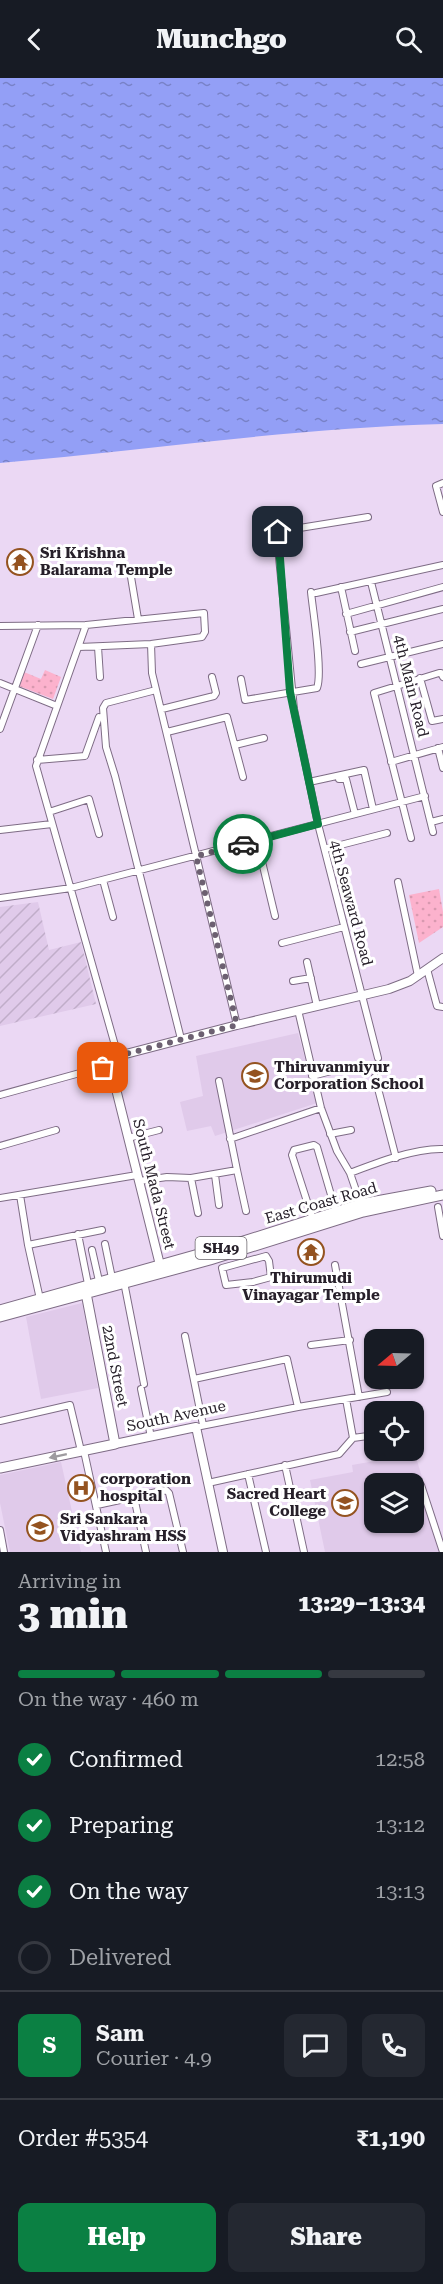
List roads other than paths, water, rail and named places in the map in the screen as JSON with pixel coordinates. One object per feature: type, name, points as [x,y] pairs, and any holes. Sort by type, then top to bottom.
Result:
[{"type":"main road","name":"East Coast Road","points":[[0,1310],[40,1299],[55,1298],[124,1282],[336,1212],[441,1193]]},
{"type":"main road","name":"East Coast Road","points":[[87,1289],[99,1281],[242,1250],[362,1208]]},
{"type":"main road","name":"22nd Street","points":[[87,1289],[115,1444]]},
{"type":"main road","name":"SH49","points":[[0,1317],[55,1298]]},
{"type":"main road","name":"South Avenue","points":[[0,1468],[115,1444]]},
{"type":"street","points":[[443,483],[436,486],[443,512]]},
{"type":"street","name":"4th Seaward Road","points":[[368,517],[278,532],[290,692],[318,824],[378,1058]]},
{"type":"street","points":[[241,679],[244,699],[315,689],[319,685],[314,592],[442,567]]},
{"type":"street","points":[[130,571],[138,619]]},
{"type":"street","name":"4th Main Road","points":[[371,582],[433,832]]},
{"type":"street","points":[[341,587],[354,651]]},
{"type":"street","points":[[346,614],[443,587]]},
{"type":"street","points":[[350,632],[443,609]]},
{"type":"street","points":[[0,626],[86,625],[204,613],[205,632],[202,637],[151,644],[79,647]]},
{"type":"street","points":[[0,728],[38,625]]},
{"type":"street","points":[[86,625],[36,766],[118,1056]]},
{"type":"street","points":[[151,644],[152,674],[237,1025]]},
{"type":"street","points":[[361,664],[443,644]]},
{"type":"street","points":[[98,647],[100,676]]},
{"type":"street","points":[[411,838],[374,693],[420,678],[442,675]]},
{"type":"street","points":[[162,710],[214,696],[216,693],[212,677]]},
{"type":"street","points":[[420,678],[433,722],[443,719]]},
{"type":"street","points":[[0,683],[57,706]]},
{"type":"street","points":[[156,690],[104,704],[103,708],[106,747],[181,1039]]},
{"type":"street","points":[[37,760],[85,756],[99,717]]},
{"type":"street","points":[[167,732],[227,717],[243,777]]},
{"type":"street","points":[[235,745],[264,738]]},
{"type":"street","points":[[391,762],[441,748],[443,768]]},
{"type":"street","points":[[310,784],[364,770],[373,809]]},
{"type":"street","points":[[310,784],[345,778],[355,814]]},
{"type":"street","points":[[0,898],[71,888],[425,796]]},
{"type":"street","points":[[48,812],[89,799],[99,834]]},
{"type":"street","points":[[345,805],[352,803]]},
{"type":"street","points":[[431,822],[443,819]]},
{"type":"street","points":[[0,830],[52,824]]},
{"type":"street","points":[[325,849],[387,833]]},
{"type":"street","points":[[257,841],[275,916]]},
{"type":"street","points":[[103,880],[113,917]]},
{"type":"street","points":[[398,882],[418,976]]},
{"type":"street","points":[[282,943],[344,927]]},
{"type":"street","points":[[0,1095],[98,1068],[109,1069],[118,1056],[389,989],[418,976],[443,958]]},
{"type":"street","points":[[307,962],[317,1006]]},
{"type":"street","points":[[427,969],[441,1007]]},
{"type":"street","points":[[293,981],[310,978]]},
{"type":"street","points":[[298,1010],[321,1108],[342,1162],[350,1173],[362,1208]]},
{"type":"street","points":[[312,1076],[343,1068]]},
{"type":"street","name":"South Mada Street","points":[[109,1069],[112,1073],[161,1269]]},
{"type":"street","points":[[375,1077],[396,1158]]},
{"type":"street","points":[[219,1081],[246,1211]]},
{"type":"street","points":[[230,1139],[321,1108]]},
{"type":"street","points":[[0,1146],[56,1130]]},
{"type":"street","points":[[128,1138],[159,1130]]},
{"type":"street","points":[[330,1134],[351,1130]]},
{"type":"street","points":[[313,1220],[292,1155],[294,1150],[316,1145],[336,1212]]},
{"type":"street","points":[[350,1173],[396,1158],[443,1149]]},
{"type":"street","points":[[0,1198],[138,1178],[191,1178],[237,1170]]},
{"type":"street","points":[[214,1175],[219,1205]]},
{"type":"street","points":[[191,1178],[198,1213]]},
{"type":"street","points":[[441,1193],[443,1236]]},
{"type":"street","points":[[20,1195],[40,1299]]},
{"type":"street","points":[[28,1245],[102,1230]]},
{"type":"street","points":[[78,1234],[87,1289]]},
{"type":"street","points":[[105,1244],[112,1278]]},
{"type":"street","points":[[92,1250],[99,1281]]},
{"type":"street","points":[[242,1250],[245,1261]]},
{"type":"street","points":[[266,1256],[272,1275],[253,1282],[225,1285],[222,1268],[245,1261],[266,1256]]},
{"type":"street","points":[[335,1265],[359,1397]]},
{"type":"street","points":[[317,1278],[337,1277]]},
{"type":"street","points":[[124,1282],[151,1437]]},
{"type":"street","points":[[185,1336],[194,1379],[208,1483],[223,1552]]},
{"type":"street","points":[[311,1345],[350,1340]]},
{"type":"street","points":[[194,1379],[287,1359],[298,1407]]},
{"type":"street","name":"South Avenue","points":[[115,1444],[298,1407],[387,1392]]},
{"type":"street","points":[[346,1399],[353,1438]]},
{"type":"street","points":[[0,1421],[70,1405],[97,1505],[106,1552]]},
{"type":"street","points":[[208,1483],[339,1454],[353,1438],[364,1436]]},
{"type":"street","points":[[285,1465],[304,1552]]},
{"type":"street","points":[[248,1474],[266,1552]]},
{"type":"street","points":[[97,1505],[168,1490],[183,1552]]},
{"type":"street","points":[[424,1494],[443,1552]]},
{"type":"street","points":[[134,1497],[146,1552]]},
{"type":"street","points":[[0,1530],[4,1552]]},
{"type":"water","points":[[0,78],[443,78],[443,424],[332,430],[0,463]]},
{"type":"place","name":"Sri Krishna Balarama Temple","points":[[20,562]]},
{"type":"place","name":"Thiruvanmiyur Corporation School","points":[[255,1076]]},
{"type":"place","name":"Thirumudi Vinayagar Temple","points":[[311,1252]]},
{"type":"place","name":"corporation hospital","points":[[81,1488]]},
{"type":"place","name":"Sacred Heart College","points":[[345,1503]]},
{"type":"place","name":"Sri Sankara Vidyashram HSS","points":[[40,1528]]}]
